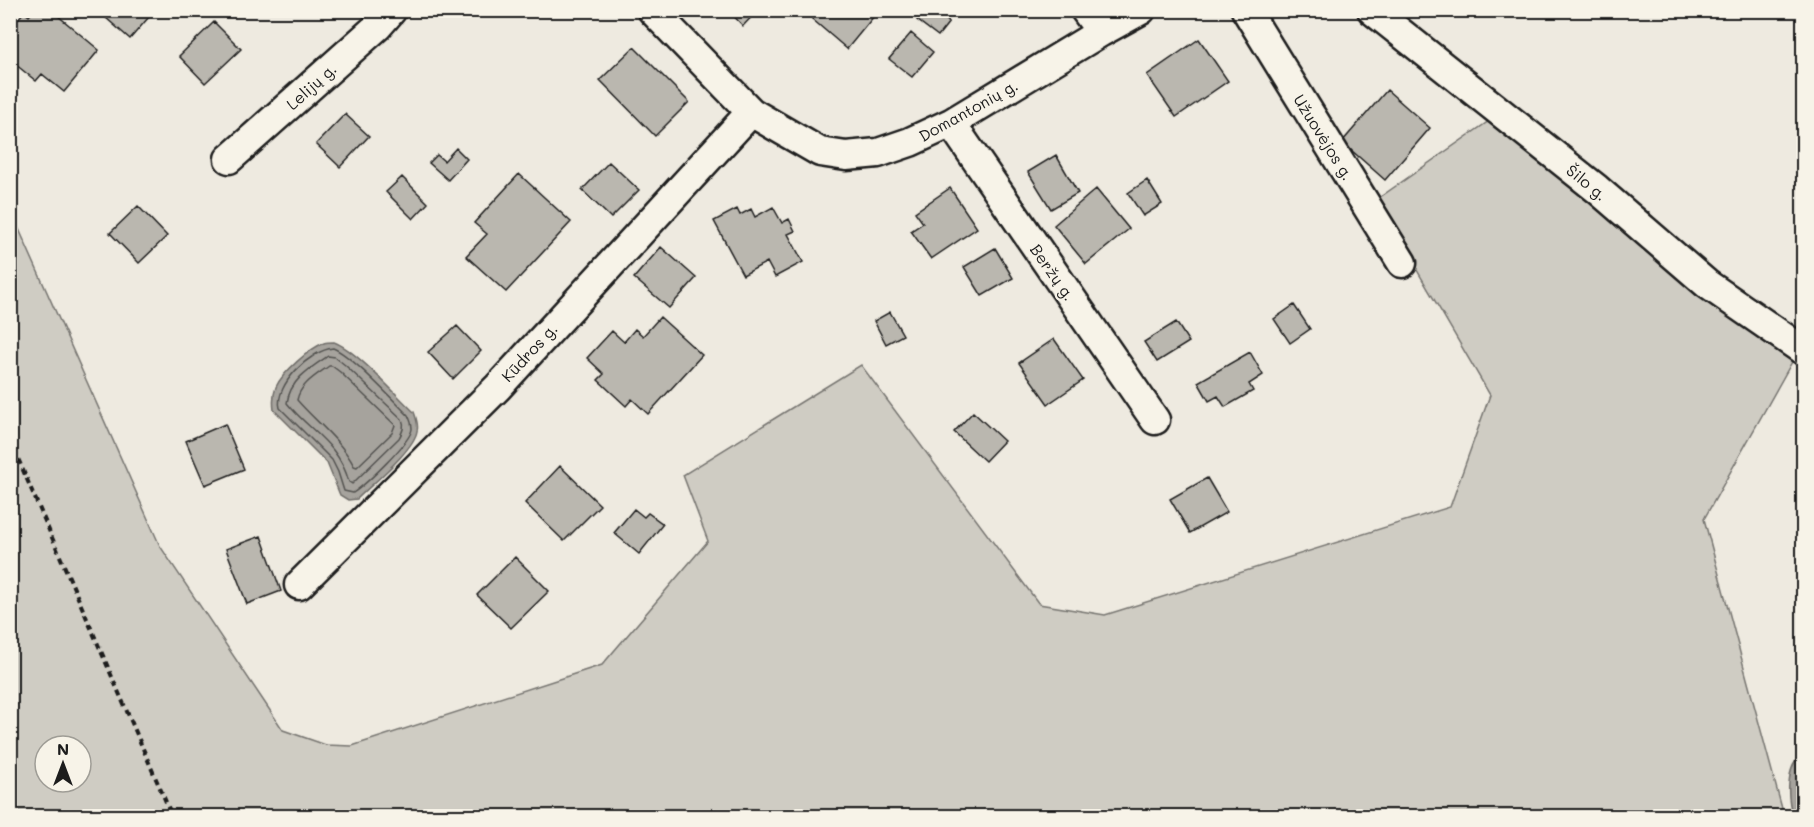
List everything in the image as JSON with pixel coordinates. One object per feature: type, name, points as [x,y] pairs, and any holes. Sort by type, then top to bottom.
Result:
[{"type":"street","name":"Lelijų g.","points":[[229,159],[378,26],[392,10]]},
{"type":"street","name":"Domantonių g.","points":[[652,10],[751,112],[820,152],[846,156],[878,153],[910,142],[951,123],[1093,21],[1141,10]]},
{"type":"street","name":"Užuovėjos g.","points":[[1246,10],[1402,263]]},
{"type":"street","name":"Šilo g.","points":[[1372,10],[1597,189],[1707,284],[1803,351]]},
{"type":"street","name":"Kūdros g.","points":[[299,585],[498,387],[751,112]]},
{"type":"street","name":"Beržų g.","points":[[951,123],[1155,420]]},
{"type":"path","points":[[10,440],[172,816]]},
{"type":"shaded area","points":[[1492,119],[1793,360],[1704,519],[1784,816],[11,816],[10,209],[160,546],[283,730],[326,745],[352,746],[602,665],[708,541],[683,475],[861,365],[1039,604],[1105,615],[1450,507],[1490,395],[1376,200]]},
{"type":"water","points":[[334,342],[364,363],[414,412],[418,429],[408,448],[357,499],[348,500],[340,495],[327,463],[274,410],[275,390],[284,375],[311,350],[324,343]]},
{"type":"water","points":[[1803,754],[1803,816],[1793,816],[1789,792],[1790,774],[1797,759]]},
{"type":"building","points":[[34,10],[51,10],[99,50],[64,92],[42,74],[36,81],[10,60],[10,28],[24,12],[29,16]]},
{"type":"building","points":[[97,10],[155,10],[130,39]]},
{"type":"building","points":[[728,10],[758,10],[743,26]]},
{"type":"building","points":[[819,10],[879,10],[847,49],[812,19]]},
{"type":"building","points":[[925,10],[934,10],[949,22],[938,36],[917,20]]},
{"type":"building","points":[[214,22],[241,49],[205,83],[179,56]]},
{"type":"building","points":[[911,33],[933,52],[912,77],[889,59]]},
{"type":"building","points":[[1199,39],[1228,81],[1176,117],[1147,75]]},
{"type":"building","points":[[634,47],[689,102],[655,136],[600,80]]},
{"type":"building","points":[[1387,90],[1430,128],[1385,180],[1342,142]]},
{"type":"building","points":[[345,114],[369,136],[340,167],[316,144]]},
{"type":"building","points":[[456,148],[467,159],[448,180],[429,163],[437,155],[444,161]]},
{"type":"building","points":[[1056,155],[1078,193],[1051,209],[1028,172]]},
{"type":"building","points":[[609,162],[639,190],[611,218],[582,190]]},
{"type":"building","points":[[519,174],[571,222],[506,292],[466,256],[487,234],[474,223]]},
{"type":"building","points":[[402,177],[428,203],[413,219],[386,192]]},
{"type":"building","points":[[1147,180],[1162,204],[1143,216],[1128,193]]},
{"type":"building","points":[[950,188],[977,228],[931,259],[911,231],[923,223],[915,212]]},
{"type":"building","points":[[1096,189],[1129,229],[1086,264],[1054,225]]},
{"type":"building","points":[[138,206],[167,236],[139,263],[110,233]]},
{"type":"building","points":[[773,207],[782,223],[789,219],[795,231],[788,234],[803,262],[775,277],[767,262],[743,275],[714,221],[737,209],[740,215],[751,209],[755,217]]},
{"type":"building","points":[[661,247],[696,278],[669,308],[634,278]]},
{"type":"building","points":[[995,248],[1013,278],[982,296],[964,267]]},
{"type":"building","points":[[1294,305],[1310,329],[1290,343],[1274,319]]},
{"type":"building","points":[[890,312],[903,335],[886,344],[874,321]]},
{"type":"building","points":[[660,317],[702,355],[648,414],[632,399],[626,406],[598,380],[604,374],[587,358],[612,331],[624,342],[635,329],[643,336]]},
{"type":"building","points":[[1176,322],[1189,342],[1157,362],[1144,342]]},
{"type":"building","points":[[457,326],[481,351],[453,379],[428,352]]},
{"type":"building","points":[[1054,339],[1083,380],[1048,404],[1019,363]]},
{"type":"building","points":[[1250,352],[1263,375],[1249,384],[1253,391],[1225,407],[1218,396],[1209,401],[1198,382]]},
{"type":"building","points":[[973,412],[1004,441],[985,461],[954,432]]},
{"type":"building","points":[[225,424],[244,469],[205,485],[186,441]]},
{"type":"building","points":[[560,466],[600,505],[564,541],[525,503]]},
{"type":"building","points":[[1207,478],[1227,512],[1190,533],[1170,499]]},
{"type":"building","points":[[634,509],[644,517],[648,513],[663,524],[639,554],[614,533]]},
{"type":"building","points":[[261,536],[281,591],[247,604],[226,549]]},
{"type":"building","points":[[515,557],[549,591],[511,628],[477,595]]}]
